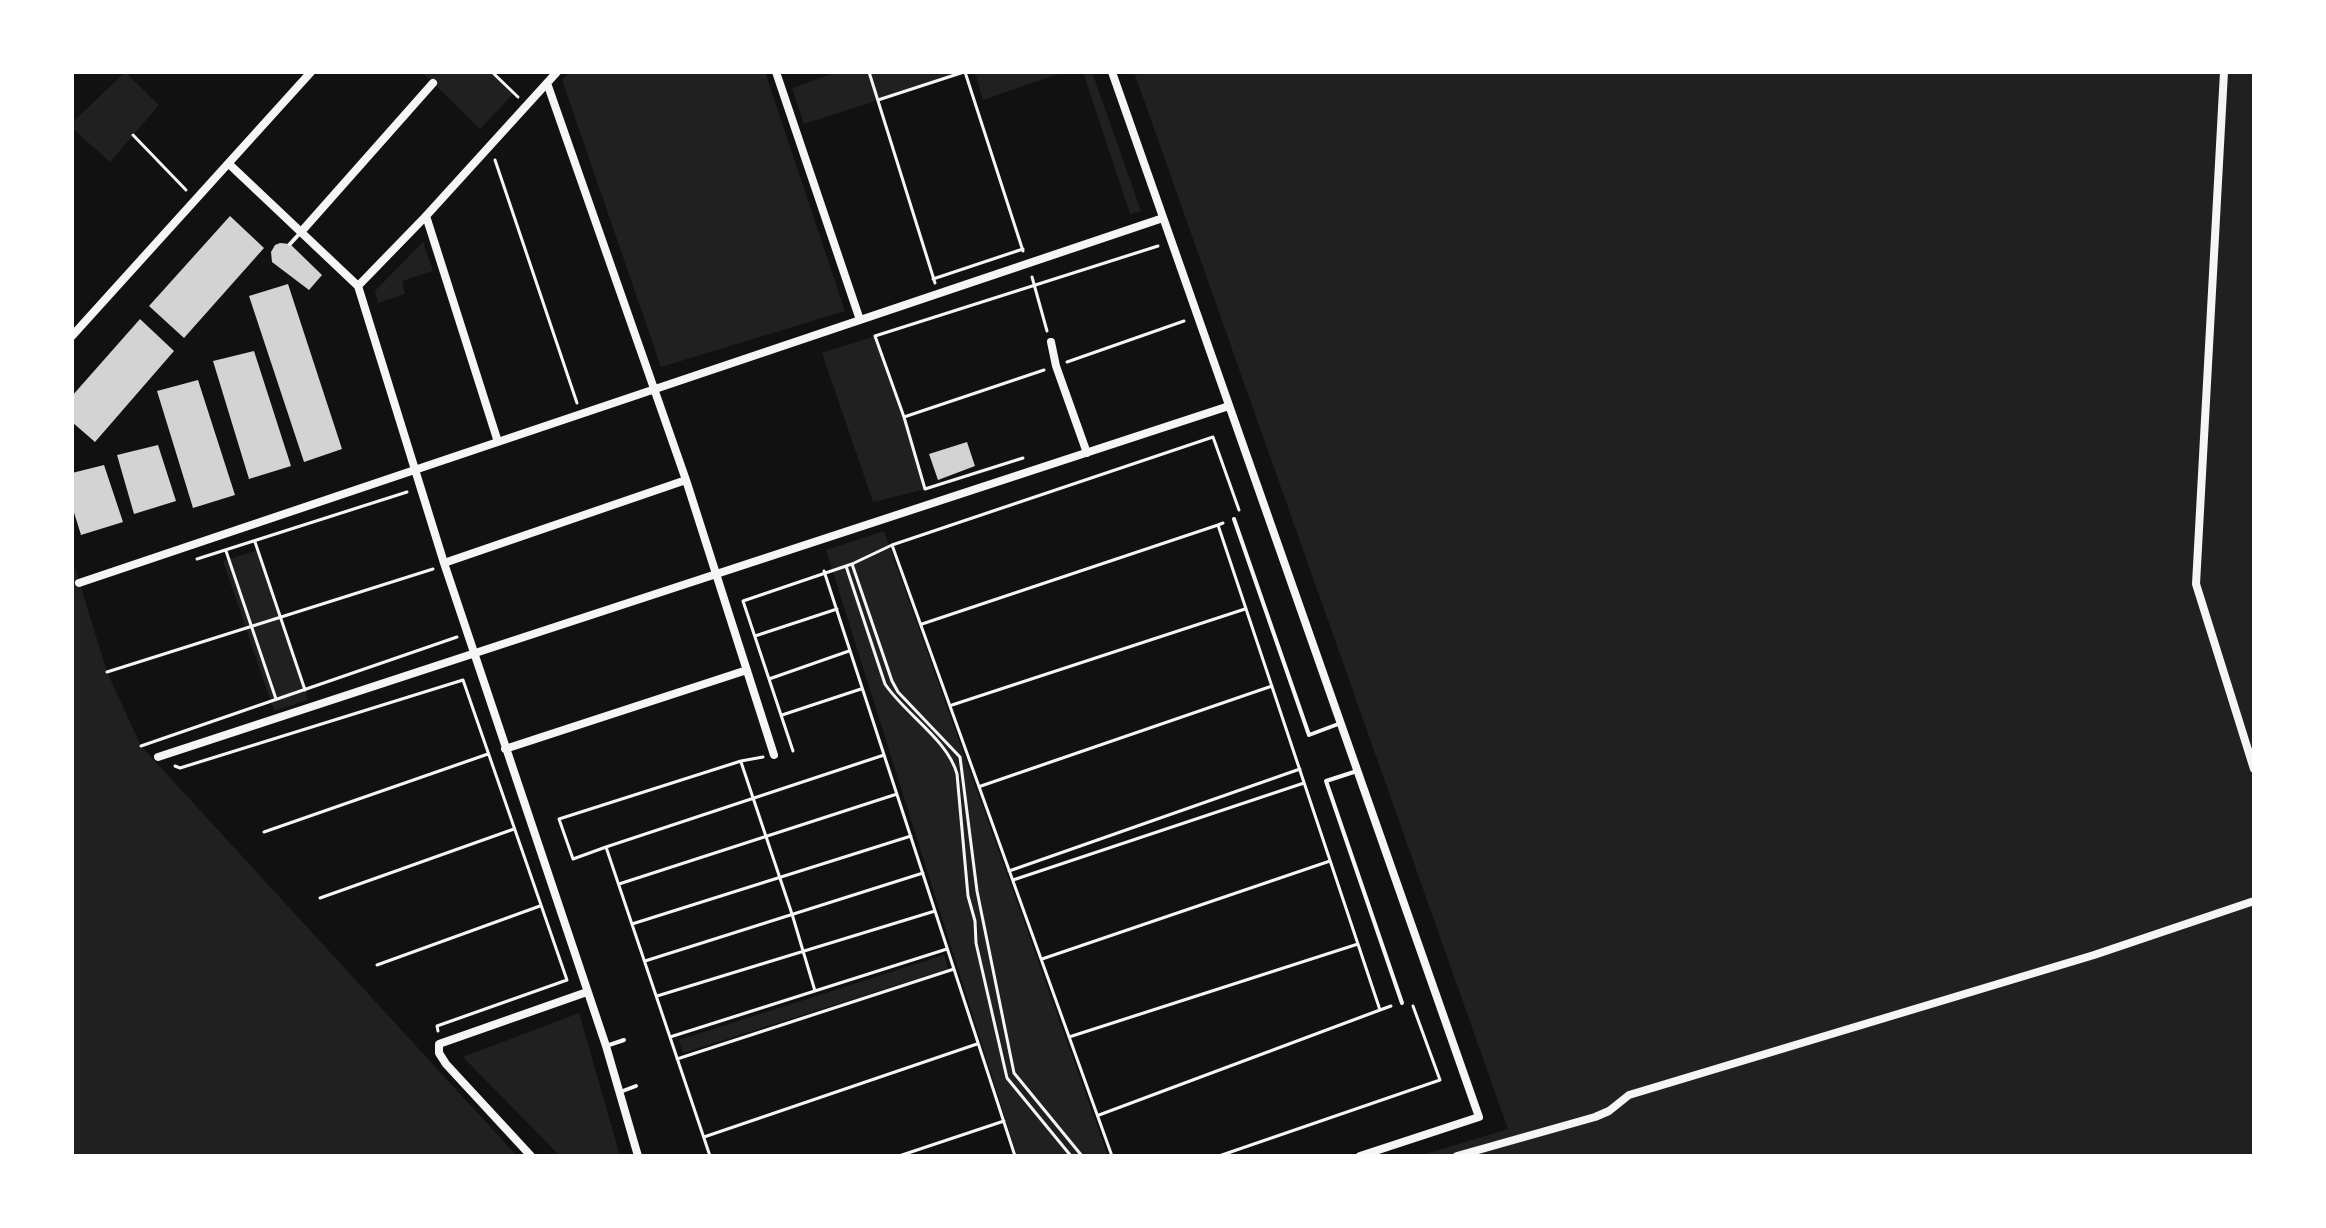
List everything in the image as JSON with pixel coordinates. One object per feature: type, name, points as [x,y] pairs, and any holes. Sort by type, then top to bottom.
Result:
[{"type":"street","points":[[72,336],[311,72]]},
{"type":"street","points":[[358,286],[557,72]]},
{"type":"street","points":[[776,72],[860,320]]},
{"type":"street","points":[[1112,72],[1479,1117],[1360,1156]]},
{"type":"street","points":[[2224,72],[2196,584],[2254,769]]},
{"type":"street","points":[[301,232],[433,83]]},
{"type":"street","points":[[547,83],[686,480],[774,755]]},
{"type":"street","points":[[229,164],[358,286],[440,565],[606,1046],[638,1156]]},
{"type":"street","points":[[426,216],[498,442]]},
{"type":"street","points":[[79,583],[1163,218]]},
{"type":"street","points":[[1051,342],[1056,366],[1087,453]]},
{"type":"street","points":[[158,757],[1229,406]]},
{"type":"street","points":[[440,565],[686,480]]},
{"type":"street","points":[[505,749],[747,670]]},
{"type":"street","points":[[1457,1156],[1595,1117],[1609,1111],[1629,1095],[2094,955],[2254,901]]},
{"type":"street","points":[[531,1156],[446,1064],[439,1053],[439,1044],[587,992]]},
{"type":"lane","points":[[290,244],[301,232]]},
{"type":"lane","points":[[1234,519],[1309,735],[1341,723]]},
{"type":"lane","points":[[1357,771],[1326,781],[1402,1003]]},
{"type":"lane","points":[[606,1046],[624,1040]]},
{"type":"lane","points":[[620,1092],[636,1086]]},
{"type":"path","points":[[492,72],[527,105]]},
{"type":"path","points":[[869,72],[938,294]]},
{"type":"path","points":[[878,100],[964,72],[1051,342]]},
{"type":"path","points":[[133,135],[196,199]]},
{"type":"path","points":[[491,145],[581,414]]},
{"type":"path","points":[[925,489],[904,417],[875,336],[1162,245]]},
{"type":"path","points":[[933,279],[1023,249]]},
{"type":"path","points":[[793,751],[743,601],[852,564],[892,545],[1213,437],[1240,512],[1234,519],[921,624]]},
{"type":"path","points":[[276,699],[226,550],[412,490]]},
{"type":"path","points":[[1218,525],[1380,1010]]},
{"type":"path","points":[[255,541],[305,690]]},
{"type":"path","points":[[892,545],[1112,1156]]},
{"type":"path","points":[[852,564],[898,692],[960,757],[977,891],[1014,1073],[1082,1156]]},
{"type":"path","points":[[107,672],[440,565]]},
{"type":"path","points":[[846,566],[885,684],[953,758],[968,896],[1007,1078],[1071,1156]]},
{"type":"path","points":[[824,571],[1015,1156]]},
{"type":"path","points":[[755,636],[837,609]]},
{"type":"path","points":[[950,706],[1245,609]]},
{"type":"path","points":[[141,746],[458,637]]},
{"type":"path","points":[[769,679],[850,651]]},
{"type":"path","points":[[180,768],[463,680],[567,980],[437,1026],[439,1044]]},
{"type":"path","points":[[979,787],[1272,686]]},
{"type":"path","points":[[782,715],[862,688]]},
{"type":"path","points":[[264,832],[488,754]]},
{"type":"path","points":[[774,755],[741,761],[559,819],[573,859],[884,755]]},
{"type":"path","points":[[741,761],[815,991]]},
{"type":"path","points":[[1009,871],[1300,769]]},
{"type":"path","points":[[1013,880],[1304,783]]},
{"type":"path","points":[[619,884],[897,794]]},
{"type":"path","points":[[320,898],[514,829]]},
{"type":"path","points":[[632,924],[911,836]]},
{"type":"path","points":[[606,847],[710,1156]]},
{"type":"path","points":[[1041,959],[1330,861]]},
{"type":"path","points":[[645,961],[923,873]]},
{"type":"path","points":[[377,965],[540,906]]},
{"type":"path","points":[[657,996],[935,911]]},
{"type":"path","points":[[1069,1037],[1358,944]]},
{"type":"path","points":[[670,1037],[947,949]]},
{"type":"path","points":[[677,1059],[954,969]]},
{"type":"path","points":[[1097,1115],[1410,1000],[1440,1080],[1219,1156]]},
{"type":"path","points":[[704,1137],[978,1044]]},
{"type":"path","points":[[899,1156],[1004,1121]]},
{"type":"shaded area","points":[[125,72],[159,105],[110,162],[72,128],[72,123]]},
{"type":"shaded area","points":[[422,72],[492,72],[514,93],[480,129]]},
{"type":"shaded area","points":[[569,72],[765,72],[845,311],[661,367],[562,80]]},
{"type":"shaded area","points":[[837,72],[965,72],[804,124],[792,88]]},
{"type":"shaded area","points":[[975,72],[1064,72],[983,100]]},
{"type":"shaded area","points":[[1083,72],[1092,72],[1141,211],[1130,214]]},
{"type":"shaded area","points":[[1134,72],[2254,72],[2254,1156],[1419,1156],[1508,1129]]},
{"type":"shaded area","points":[[423,242],[433,271],[402,281],[405,294],[378,303],[375,291]]},
{"type":"shaded area","points":[[875,336],[904,417],[925,489],[873,502],[822,353]]},
{"type":"shaded area","points":[[884,531],[1108,1156],[1017,1156],[826,550]]},
{"type":"shaded area","points":[[258,550],[308,700],[274,711],[223,561]]},
{"type":"shaded area","points":[[72,558],[107,672],[141,746],[517,1156],[72,1156]]},
{"type":"shaded area","points":[[944,955],[948,969],[683,1053],[679,1040]]},
{"type":"shaded area","points":[[579,1013],[620,1156],[560,1156],[463,1057]]},
{"type":"building","points":[[230,216],[264,248],[184,338],[149,306]]},
{"type":"building","points":[[280,243],[290,244],[322,275],[309,290],[272,262],[271,252]]},
{"type":"building","points":[[288,284],[342,449],[304,462],[249,296]]},
{"type":"building","points":[[140,319],[174,351],[95,442],[72,422],[72,396]]},
{"type":"building","points":[[254,351],[291,466],[249,479],[213,361]]},
{"type":"building","points":[[198,380],[235,495],[193,508],[157,391]]},
{"type":"building","points":[[967,442],[975,466],[938,480],[929,454]]},
{"type":"building","points":[[158,445],[176,501],[134,514],[117,455]]},
{"type":"building","points":[[104,465],[123,522],[81,535],[72,506],[72,473]]}]
